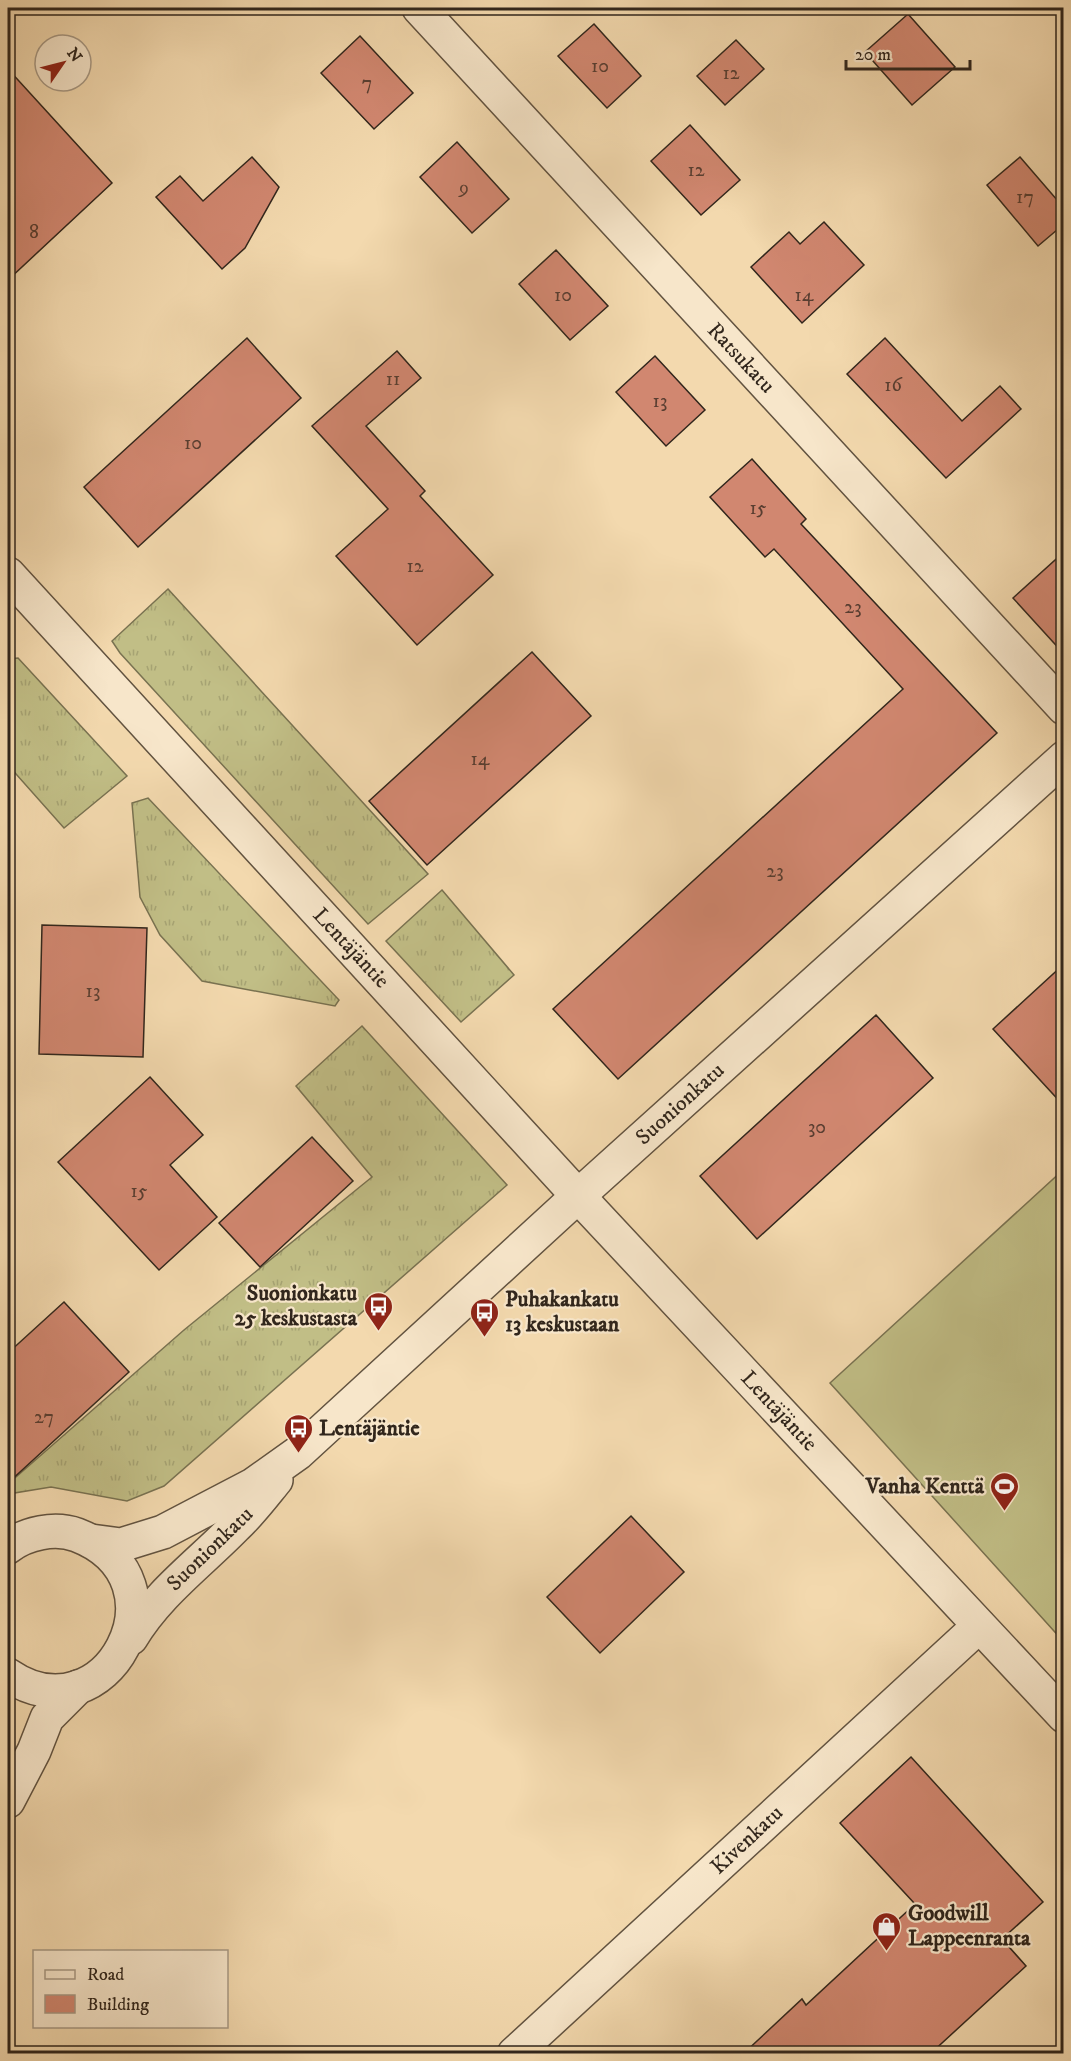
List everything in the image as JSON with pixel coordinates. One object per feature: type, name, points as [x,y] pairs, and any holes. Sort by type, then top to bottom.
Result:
[{"type":"street","name":"Ratsukatu","points":[[419,8],[1064,708]]},
{"type":"street","name":"Lentäjäntie","points":[[8,574],[578,1196],[1064,1716]]},
{"type":"street","name":"Suonionkatu","points":[[8,1547],[33,1534],[52,1531],[72,1533],[91,1540],[121,1545],[163,1532],[253,1485],[298,1453],[578,1196],[1064,758]]},
{"type":"street","name":"Suonionkatu","points":[[78,1687],[98,1677],[113,1664],[150,1610],[237,1526],[298,1453]]},
{"type":"street","points":[[91,1540],[108,1552],[121,1568],[130,1586],[133,1606],[132,1626],[126,1646]]},
{"type":"street","name":"Kivenkatu","points":[[514,2054],[979,1626]]},
{"type":"street","points":[[8,1675],[32,1688],[47,1690],[78,1687]]},
{"type":"street","points":[[8,1801],[34,1751],[47,1718],[78,1687]]},
{"type":"green space","points":[[168,589],[428,874],[368,924],[120,653],[112,641]]},
{"type":"green space","points":[[18,658],[127,776],[64,828],[8,765],[8,659]]},
{"type":"green space","points":[[148,798],[339,1000],[335,1006],[202,981],[160,935],[140,897],[132,803]]},
{"type":"green space","points":[[442,890],[514,975],[461,1022],[386,941]]},
{"type":"green space","points":[[362,1026],[507,1185],[164,1486],[127,1501],[51,1487],[8,1494],[8,1484],[184,1330],[372,1177],[296,1086]]},
{"type":"green space","name":"Vanha Kenttä","points":[[1063,1170],[1063,1641],[830,1383]]},
{"type":"building","points":[[908,14],[955,67],[912,105],[865,52]]},
{"type":"building","points":[[594,24],[641,76],[607,108],[558,56]]},
{"type":"building","points":[[360,36],[413,93],[374,129],[321,73]]},
{"type":"building","points":[[736,40],[764,69],[725,105],[697,76]]},
{"type":"building","points":[[8,69],[112,183],[8,280]]},
{"type":"building","points":[[690,125],[740,180],[701,215],[651,161]]},
{"type":"building","points":[[457,142],[509,199],[472,233],[420,177]]},
{"type":"building","points":[[252,157],[279,187],[245,248],[222,269],[156,197],[180,176],[203,201]]},
{"type":"building","points":[[1020,157],[1064,208],[1064,224],[1038,246],[987,185]]},
{"type":"building","points":[[824,222],[864,265],[802,323],[751,267],[789,232],[800,244]]},
{"type":"building","points":[[556,250],[608,306],[570,340],[519,284]]},
{"type":"building","points":[[247,338],[301,398],[138,547],[84,487]]},
{"type":"building","points":[[885,338],[962,421],[1000,386],[1021,409],[946,478],[847,374]]},
{"type":"building","points":[[397,351],[421,378],[366,426],[425,491],[420,496],[493,575],[417,645],[336,556],[388,509],[312,426]]},
{"type":"building","points":[[655,356],[705,410],[666,446],[616,392]]},
{"type":"building","points":[[752,459],[806,519],[801,524],[997,733],[618,1079],[553,1009],[903,689],[774,549],[765,557],[710,497]]},
{"type":"building","points":[[1064,552],[1064,654],[1013,598]]},
{"type":"building","points":[[532,652],[591,716],[427,865],[369,801]]},
{"type":"building","points":[[42,925],[147,928],[143,1057],[39,1054]]},
{"type":"building","points":[[1064,964],[1064,1106],[993,1029]]},
{"type":"building","points":[[876,1015],[933,1078],[757,1239],[700,1176]]},
{"type":"building","points":[[150,1077],[203,1135],[170,1165],[217,1217],[159,1270],[58,1162]]},
{"type":"building","points":[[312,1137],[353,1181],[260,1267],[219,1223]]},
{"type":"building","points":[[64,1302],[129,1372],[8,1483],[8,1353]]},
{"type":"building","points":[[631,1516],[684,1572],[600,1653],[547,1597]]},
{"type":"building","points":[[911,1757],[1043,1902],[1002,1939],[1026,1966],[930,2054],[743,2054],[802,1999],[806,2005],[915,1904],[840,1823]]},
{"type":"place","name":"Suonionkatu 25 keskustasta","points":[[378,1332]]},
{"type":"place","name":"Puhakankatu 13 keskustaan","points":[[484,1338]]},
{"type":"place","name":"Lentäjäntie","points":[[298,1454]]},
{"type":"place","name":"Vanha Kenttä","points":[[1005,1512]]},
{"type":"place","name":"Goodwill Lappeenranta","points":[[887,1952]]}]
